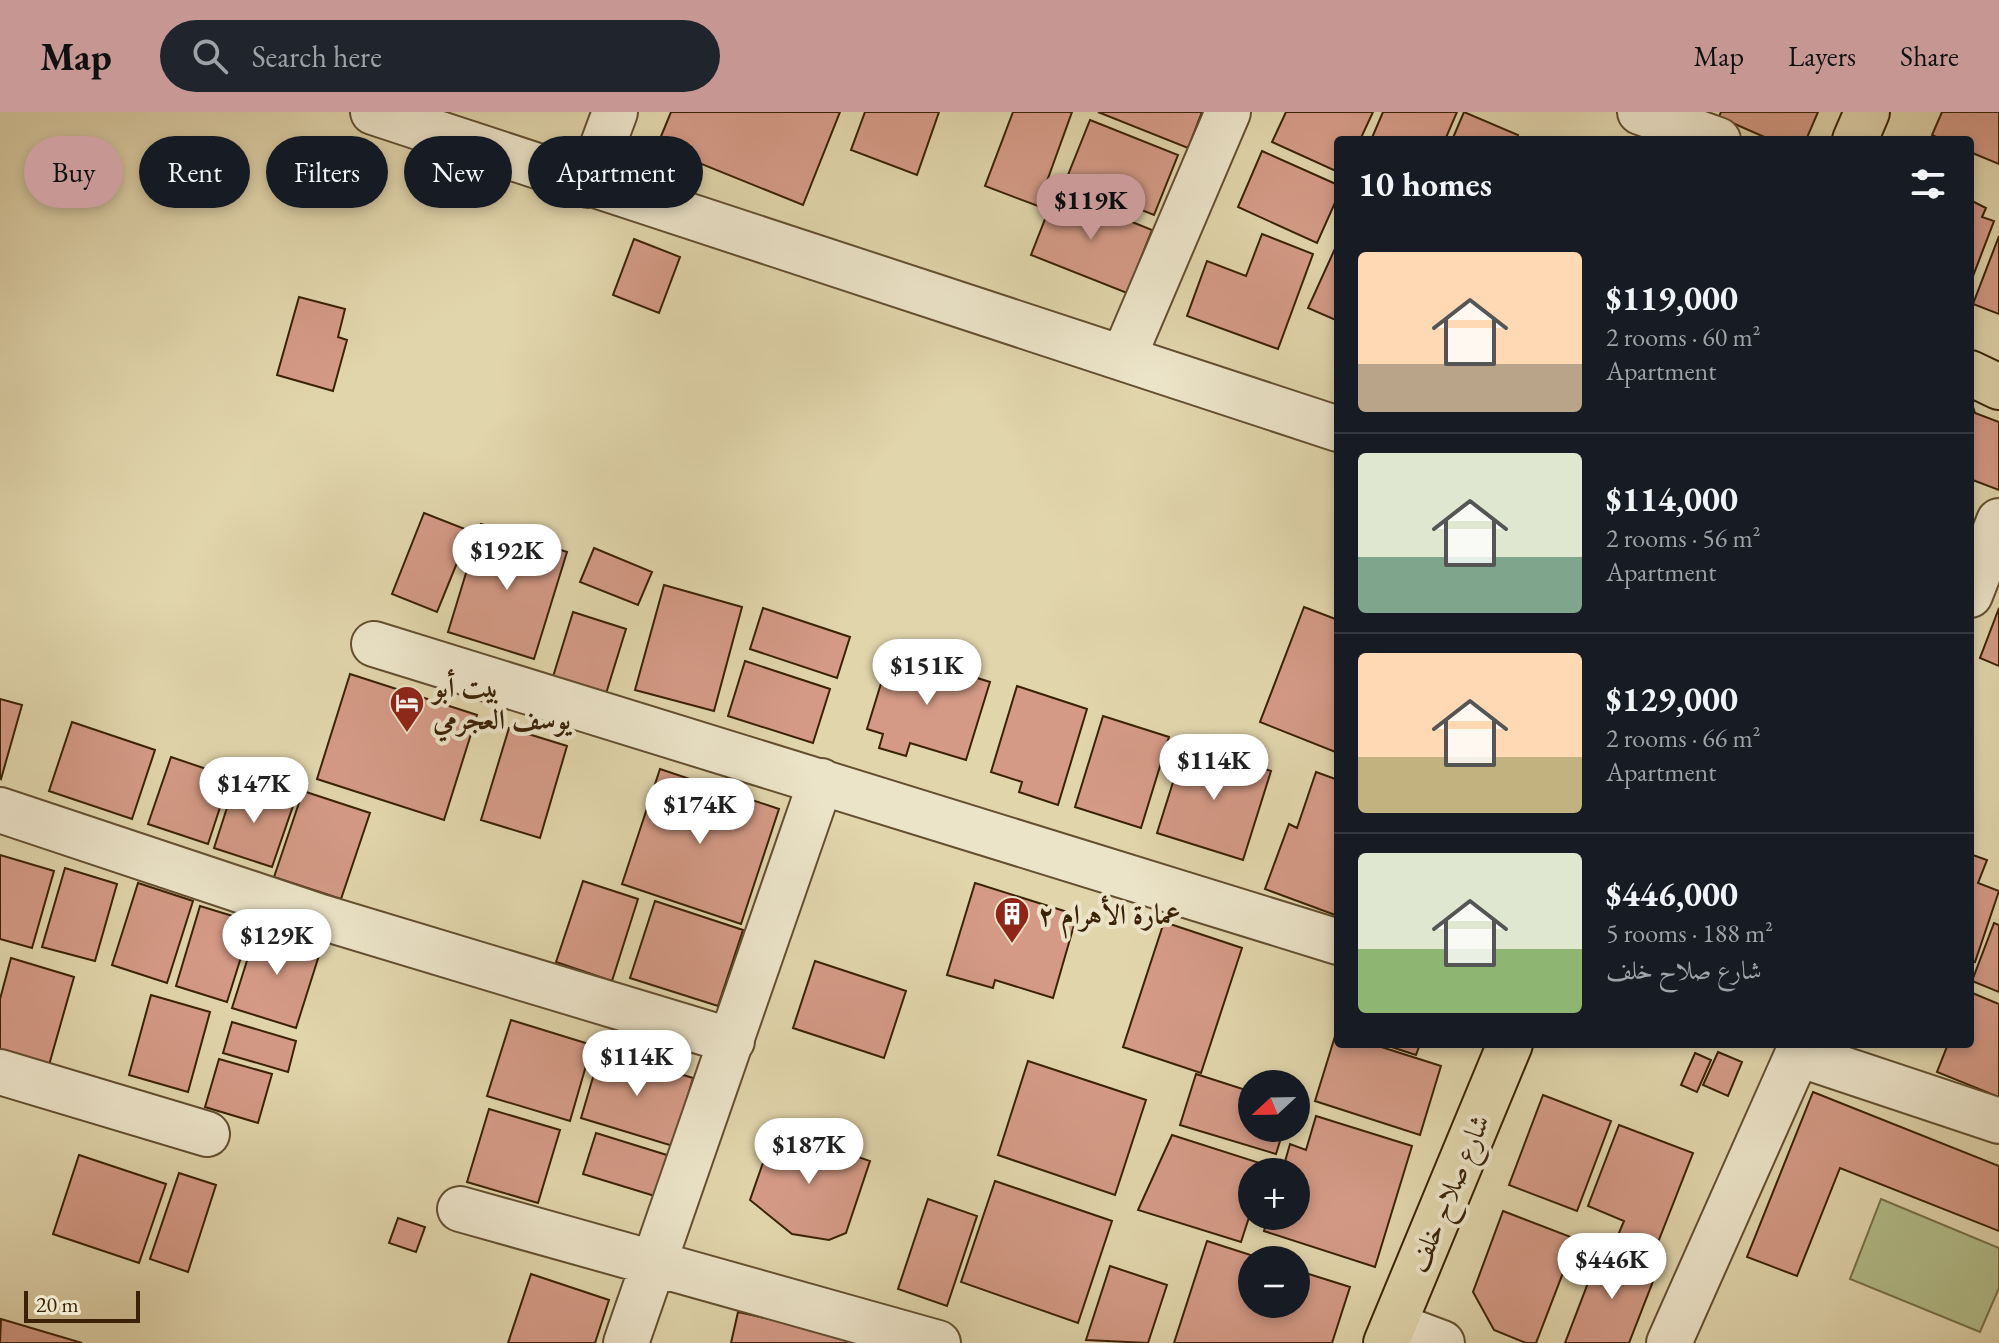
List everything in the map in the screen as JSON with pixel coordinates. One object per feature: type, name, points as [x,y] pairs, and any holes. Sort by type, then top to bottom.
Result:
[{"type":"main road","points":[[1857,136],[1867,112]]},
{"type":"main road","points":[[1974,375],[1999,387]]},
{"type":"main road","name":"شارع صلاح خلف","points":[[1390,1334],[1508,1048]]},
{"type":"street","points":[[373,112],[528,165]]},
{"type":"street","points":[[606,136],[615,112]]},
{"type":"street","points":[[1124,356],[1228,112]]},
{"type":"street","points":[[1640,112],[1707,136]]},
{"type":"street","points":[[660,208],[1124,356],[1334,428]]},
{"type":"street","points":[[1974,585],[1999,521]]},
{"type":"street","points":[[374,644],[534,696],[821,781],[1334,941]]},
{"type":"street","points":[[626,1343],[821,781]]},
{"type":"street","points":[[0,810],[321,917],[732,1041]]},
{"type":"street","points":[[1669,1343],[1800,1049],[1999,1121]]},
{"type":"street","points":[[0,1072],[207,1134]]},
{"type":"street","points":[[460,1209],[938,1343]]},
{"type":"street","points":[[1390,1334],[1442,1343]]},
{"type":"green space","points":[[1881,1199],[1999,1248],[1999,1288],[1980,1332],[1850,1279]]},
{"type":"building","points":[[671,112],[840,112],[803,205],[703,165],[703,136],[661,136]]},
{"type":"building","points":[[865,112],[939,112],[917,175],[851,150]]},
{"type":"building","points":[[1013,112],[1072,112],[1038,206],[985,186]]},
{"type":"building","points":[[1098,112],[1202,112],[1188,148]]},
{"type":"building","points":[[1286,112],[1373,112],[1362,136],[1334,136],[1334,170],[1272,142]]},
{"type":"building","points":[[1383,112],[1457,112],[1447,136],[1373,136]]},
{"type":"building","points":[[1464,112],[1518,135],[1518,136],[1454,136]]},
{"type":"building","points":[[1721,112],[1818,112],[1808,136],[1762,136],[1719,117]]},
{"type":"building","points":[[1942,112],[1999,112],[1999,164],[1974,154],[1974,136],[1932,135]]},
{"type":"building","points":[[1090,120],[1178,155],[1154,215],[1066,180]]},
{"type":"building","points":[[1262,151],[1334,183],[1334,205],[1317,243],[1238,207]]},
{"type":"building","points":[[1056,191],[1152,230],[1127,293],[1031,255]]},
{"type":"building","points":[[1974,202],[1986,208],[1982,217],[1994,221],[1974,274]]},
{"type":"building","points":[[1262,234],[1313,254],[1278,349],[1187,316],[1207,261],[1246,276]]},
{"type":"building","points":[[1999,236],[1999,314],[1974,304]]},
{"type":"building","points":[[634,239],[680,257],[659,313],[613,295]]},
{"type":"building","points":[[1334,251],[1334,319],[1308,308]]},
{"type":"building","points":[[299,297],[345,309],[338,337],[347,340],[333,391],[277,375]]},
{"type":"building","points":[[1974,410],[1999,422],[1999,490],[1974,481]]},
{"type":"building","points":[[424,513],[470,531],[437,612],[392,594]]},
{"type":"building","points":[[481,524],[567,552],[534,659],[448,632]]},
{"type":"building","points":[[594,548],[652,572],[638,605],[580,582]]},
{"type":"building","points":[[664,585],[742,607],[714,711],[635,690]]},
{"type":"building","points":[[1304,607],[1334,618],[1334,751],[1260,722]]},
{"type":"building","points":[[763,608],[850,637],[837,678],[750,649]]},
{"type":"building","points":[[1999,608],[1999,666],[1980,658]]},
{"type":"building","points":[[573,612],[626,629],[604,700],[551,683]]},
{"type":"building","points":[[891,651],[990,682],[966,760],[910,743],[906,756],[879,748],[883,734],[867,729]]},
{"type":"building","points":[[745,661],[830,689],[813,743],[728,716]]},
{"type":"building","points":[[350,674],[477,715],[444,820],[317,779]]},
{"type":"building","points":[[1017,686],[1087,709],[1058,805],[1019,792],[1022,782],[991,772]]},
{"type":"building","points":[[0,699],[22,705],[1,779],[0,778]]},
{"type":"building","points":[[1103,716],[1169,737],[1141,828],[1075,807]]},
{"type":"building","points":[[72,722],[155,750],[132,819],[49,791]]},
{"type":"building","points":[[509,728],[567,746],[540,838],[481,820]]},
{"type":"building","points":[[1185,744],[1271,771],[1243,860],[1157,833]]},
{"type":"building","points":[[171,757],[230,777],[208,844],[148,824]]},
{"type":"building","points":[[660,769],[779,809],[741,924],[622,884]]},
{"type":"building","points":[[1316,772],[1334,779],[1334,915],[1265,889],[1289,824],[1297,828]]},
{"type":"building","points":[[235,783],[294,803],[272,867],[214,848]]},
{"type":"building","points":[[303,791],[370,813],[341,899],[274,877]]},
{"type":"building","points":[[0,855],[54,871],[32,948],[0,939]]},
{"type":"building","points":[[1974,855],[1987,860],[1978,883],[1999,891],[1975,962]]},
{"type":"building","points":[[65,868],[117,884],[95,961],[42,947]]},
{"type":"building","points":[[583,881],[638,899],[612,981],[556,962]]},
{"type":"building","points":[[138,883],[193,901],[167,983],[112,965]]},
{"type":"building","name":"عمارة الأهرام ٢","points":[[975,883],[1077,915],[1053,998],[995,980],[993,988],[947,975]]},
{"type":"building","points":[[655,901],[743,930],[718,1006],[630,978]]},
{"type":"building","points":[[200,906],[252,922],[227,1002],[176,986]]},
{"type":"building","points":[[1164,922],[1242,948],[1201,1073],[1123,1047]]},
{"type":"building","points":[[1994,923],[1999,925],[1999,992],[1974,982]]},
{"type":"building","points":[[258,926],[322,946],[296,1028],[232,1008]]},
{"type":"building","points":[[11,958],[74,977],[49,1065],[0,1051],[0,999]]},
{"type":"building","points":[[815,961],[906,991],[884,1058],[793,1028]]},
{"type":"building","points":[[1974,994],[1999,1004],[1999,1097],[1937,1072],[1946,1048],[1974,1048]]},
{"type":"building","points":[[151,995],[210,1012],[188,1092],[129,1075]]},
{"type":"building","points":[[511,1020],[592,1045],[570,1121],[487,1096]]},
{"type":"building","points":[[232,1022],[296,1041],[288,1072],[223,1053]]},
{"type":"building","points":[[1334,1039],[1334,1048],[1385,1048],[1441,1066],[1420,1135],[1315,1101]]},
{"type":"building","points":[[1394,1048],[1419,1048],[1416,1055]]},
{"type":"building","points":[[601,1050],[693,1078],[673,1146],[581,1118]]},
{"type":"building","points":[[1718,1052],[1742,1062],[1728,1096],[1703,1085]]},
{"type":"building","points":[[1695,1053],[1711,1060],[1697,1092],[1681,1085]]},
{"type":"building","points":[[219,1059],[272,1074],[258,1123],[205,1107]]},
{"type":"building","points":[[1028,1061],[1146,1100],[1115,1195],[998,1155]]},
{"type":"building","points":[[1196,1074],[1238,1088],[1238,1142],[1280,1142],[1276,1154],[1180,1125]]},
{"type":"building","points":[[1813,1092],[1999,1166],[1999,1231],[1840,1168],[1797,1276],[1747,1257]]},
{"type":"building","points":[[1543,1095],[1611,1121],[1577,1211],[1509,1185]]},
{"type":"building","points":[[489,1109],[560,1130],[538,1203],[467,1182]]},
{"type":"building","points":[[1316,1116],[1412,1146],[1375,1267],[1264,1231],[1310,1230],[1310,1158],[1286,1158],[1290,1144],[1306,1150]]},
{"type":"building","points":[[1619,1125],[1693,1153],[1653,1255],[1616,1240],[1624,1221],[1588,1206]]},
{"type":"building","points":[[775,1128],[870,1161],[846,1233],[829,1240],[792,1234],[750,1200]]},
{"type":"building","points":[[596,1133],[670,1156],[658,1197],[583,1174]]},
{"type":"building","points":[[1172,1135],[1244,1158],[1238,1158],[1238,1230],[1245,1230],[1241,1242],[1138,1210]]},
{"type":"building","points":[[79,1155],[166,1184],[139,1263],[53,1234]]},
{"type":"building","points":[[179,1173],[216,1185],[188,1272],[150,1259]]},
{"type":"building","points":[[995,1181],[1112,1221],[1078,1323],[961,1282]]},
{"type":"building","points":[[928,1199],[977,1216],[947,1306],[898,1289]]},
{"type":"building","points":[[1503,1211],[1576,1239],[1536,1343],[1526,1343],[1494,1330],[1473,1292]]},
{"type":"building","points":[[398,1218],[425,1227],[416,1252],[389,1243]]},
{"type":"building","points":[[1207,1241],[1238,1251],[1238,1318],[1310,1318],[1310,1274],[1350,1287],[1332,1343],[1174,1343]]},
{"type":"building","points":[[1601,1249],[1657,1271],[1629,1343],[1565,1343]]},
{"type":"building","points":[[1110,1266],[1167,1285],[1148,1343],[1086,1340]]},
{"type":"building","points":[[531,1274],[609,1300],[595,1343],[508,1343]]},
{"type":"building","points":[[738,1312],[851,1337],[849,1343],[731,1343]]},
{"type":"building","points":[[1,1319],[82,1343],[0,1343]]},
{"type":"place","name":"بيت أبو يوسف العجرمي","points":[[407,734]]},
{"type":"place","name":"عمارة الأهرام ٢","points":[[1012,945]]}]
